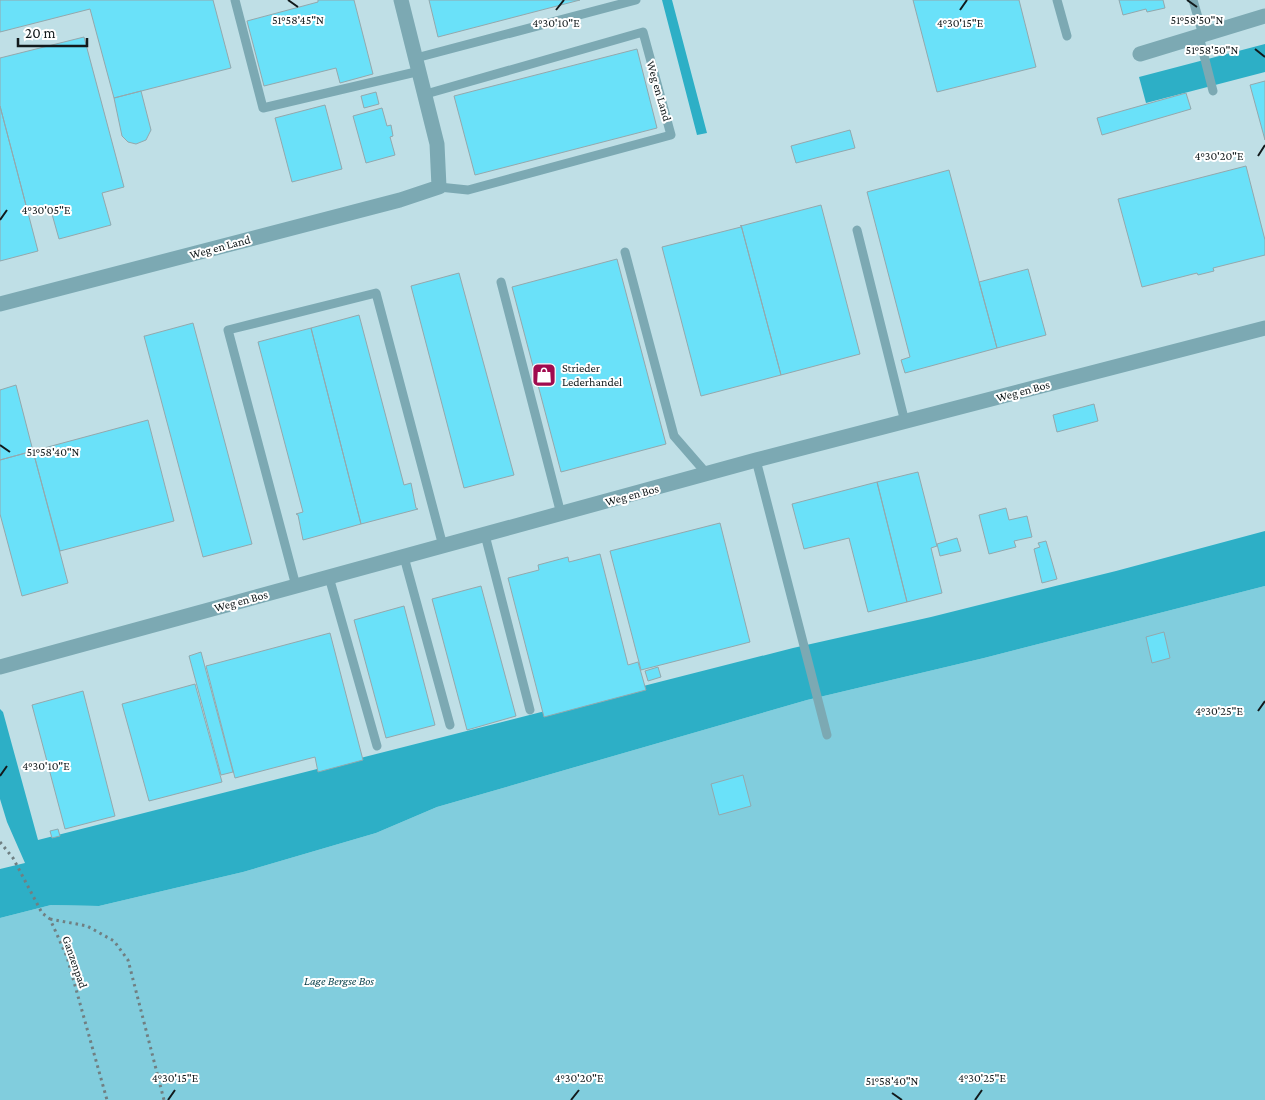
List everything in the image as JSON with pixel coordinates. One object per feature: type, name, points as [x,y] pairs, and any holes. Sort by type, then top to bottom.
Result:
[{"type":"street","points":[[401,0],[438,144],[439,187]]},
{"type":"street","points":[[1140,54],[1265,16]]},
{"type":"street","name":"Weg en Land","points":[[0,304],[400,200],[439,187]]},
{"type":"street","name":"Weg en Bos","points":[[0,667],[756,460],[1265,328]]},
{"type":"lane","points":[[235,0],[264,108],[636,0]]},
{"type":"lane","points":[[1057,0],[1067,36]]},
{"type":"lane","points":[[1193,0],[1213,91]]},
{"type":"lane","name":"Weg en Land","points":[[426,94],[643,32],[671,135],[468,190],[439,187]]},
{"type":"lane","points":[[857,230],[905,422]]},
{"type":"lane","points":[[625,252],[674,436],[708,474]]},
{"type":"lane","points":[[501,282],[561,514]]},
{"type":"lane","points":[[296,586],[228,330],[376,292],[443,546]]},
{"type":"lane","points":[[756,460],[827,735]]},
{"type":"lane","points":[[485,535],[530,710]]},
{"type":"lane","points":[[404,557],[450,725]]},
{"type":"lane","points":[[329,577],[376,746]]},
{"type":"path","name":"Ganzenpad","points":[[0,842],[13,858],[42,913],[50,919],[67,957],[107,1100]]},
{"type":"path","points":[[50,919],[87,926],[114,941],[128,960],[164,1100]]},
{"type":"shaded area","points":[[0,0],[1265,0],[1265,561],[0,885]]},
{"type":"shaded area","points":[[662,0],[672,0],[707,133],[697,135]]},
{"type":"shaded area","points":[[1265,44],[1265,72],[1146,103],[1139,77]]},
{"type":"shaded area","points":[[1265,531],[1265,586],[984,658],[807,700],[437,807],[376,833],[243,872],[99,906],[51,905],[0,918],[0,869],[25,863],[7,822],[0,799],[0,709],[3,712],[38,840],[793,648],[931,617],[1116,571]]},
{"type":"green space","name":"Lage Bergse Bos","points":[[1265,586],[1265,1100],[0,1100],[0,918],[51,905],[99,906],[243,872],[376,833],[437,807],[807,700],[984,658]]},
{"type":"building","points":[[0,0],[213,0],[231,68],[114,98],[90,9],[0,32]]},
{"type":"building","points":[[318,0],[354,0],[373,74],[340,83],[336,68],[264,86],[247,21],[318,2]]},
{"type":"building","points":[[429,0],[580,0],[438,37]]},
{"type":"building","points":[[913,0],[1019,0],[1036,67],[937,92]]},
{"type":"building","points":[[1119,0],[1163,0],[1165,8],[1147,12],[1146,9],[1123,15]]},
{"type":"building","points":[[84,37],[124,187],[102,193],[111,225],[59,239],[50,207],[28,213],[0,106],[0,58]]},
{"type":"building","points":[[637,49],[657,128],[475,175],[454,96]]},
{"type":"building","points":[[1265,81],[1265,140],[1250,85]]},
{"type":"building","points":[[141,91],[151,130],[146,140],[136,144],[128,142],[122,136],[114,98]]},
{"type":"building","points":[[376,92],[379,104],[364,108],[361,96]]},
{"type":"building","points":[[1186,93],[1191,109],[1102,135],[1097,118]]},
{"type":"building","points":[[325,105],[342,169],[292,182],[275,118]]},
{"type":"building","points":[[0,106],[38,251],[0,261]]},
{"type":"building","points":[[382,108],[387,126],[391,125],[393,136],[390,137],[395,155],[366,163],[353,116]]},
{"type":"building","points":[[850,130],[855,148],[796,163],[791,146]]},
{"type":"building","points":[[1246,166],[1265,240],[1265,255],[1213,268],[1214,271],[1198,275],[1197,273],[1142,287],[1118,199]]},
{"type":"building","points":[[949,170],[997,348],[905,373],[901,360],[910,357],[867,192]]},
{"type":"building","points":[[821,205],[860,354],[781,375],[741,226]]},
{"type":"building","points":[[741,225],[781,375],[701,396],[662,247],[741,227]]},
{"type":"building","points":[[617,259],[666,444],[561,472],[512,287]]},
{"type":"building","points":[[1028,269],[1046,335],[997,348],[979,282]]},
{"type":"building","points":[[459,273],[514,475],[464,488],[411,286]]},
{"type":"building","points":[[359,315],[404,485],[411,483],[416,508],[418,509],[361,524],[311,328]]},
{"type":"building","points":[[193,323],[252,544],[203,557],[144,336]]},
{"type":"building","points":[[311,328],[361,524],[303,540],[298,515],[296,514],[303,512],[258,342]]},
{"type":"building","points":[[16,385],[33,451],[0,460],[0,390]]},
{"type":"building","points":[[1094,404],[1098,421],[1057,432],[1053,415]]},
{"type":"building","points":[[148,420],[174,521],[60,551],[33,451]]},
{"type":"building","points":[[33,451],[68,583],[22,596],[0,514],[0,460]]},
{"type":"building","points":[[918,472],[937,546],[931,548],[942,593],[907,602],[877,482]]},
{"type":"building","points":[[877,482],[907,602],[868,612],[849,538],[804,549],[792,504]]},
{"type":"building","points":[[1006,508],[1009,520],[1027,516],[1032,537],[1014,541],[1016,547],[989,554],[979,515]]},
{"type":"building","points":[[720,523],[750,642],[641,670],[610,551]]},
{"type":"building","points":[[957,538],[961,551],[940,556],[937,544]]},
{"type":"building","points":[[1046,541],[1057,579],[1042,583],[1034,549],[1040,547],[1038,543]]},
{"type":"building","points":[[600,554],[628,665],[638,662],[646,690],[544,717],[508,578],[539,570],[538,565],[568,557],[569,562]]},
{"type":"building","points":[[481,586],[516,716],[467,730],[432,599]]},
{"type":"building","points":[[404,606],[435,725],[386,738],[354,620]]},
{"type":"building","points":[[1164,632],[1170,658],[1152,663],[1146,637]]},
{"type":"building","points":[[330,633],[363,760],[318,772],[315,757],[235,778],[206,666]]},
{"type":"building","points":[[201,652],[233,772],[221,775],[189,656]]},
{"type":"building","points":[[658,667],[661,677],[648,681],[645,671]]},
{"type":"building","points":[[195,684],[222,782],[149,801],[122,704]]},
{"type":"building","points":[[83,691],[115,816],[65,829],[32,705]]},
{"type":"building","points":[[743,775],[751,806],[719,815],[711,784]]},
{"type":"building","points":[[58,829],[60,836],[52,838],[50,831]]},
{"type":"place","name":"Strieder Lederhandel","points":[[544,375]]}]
